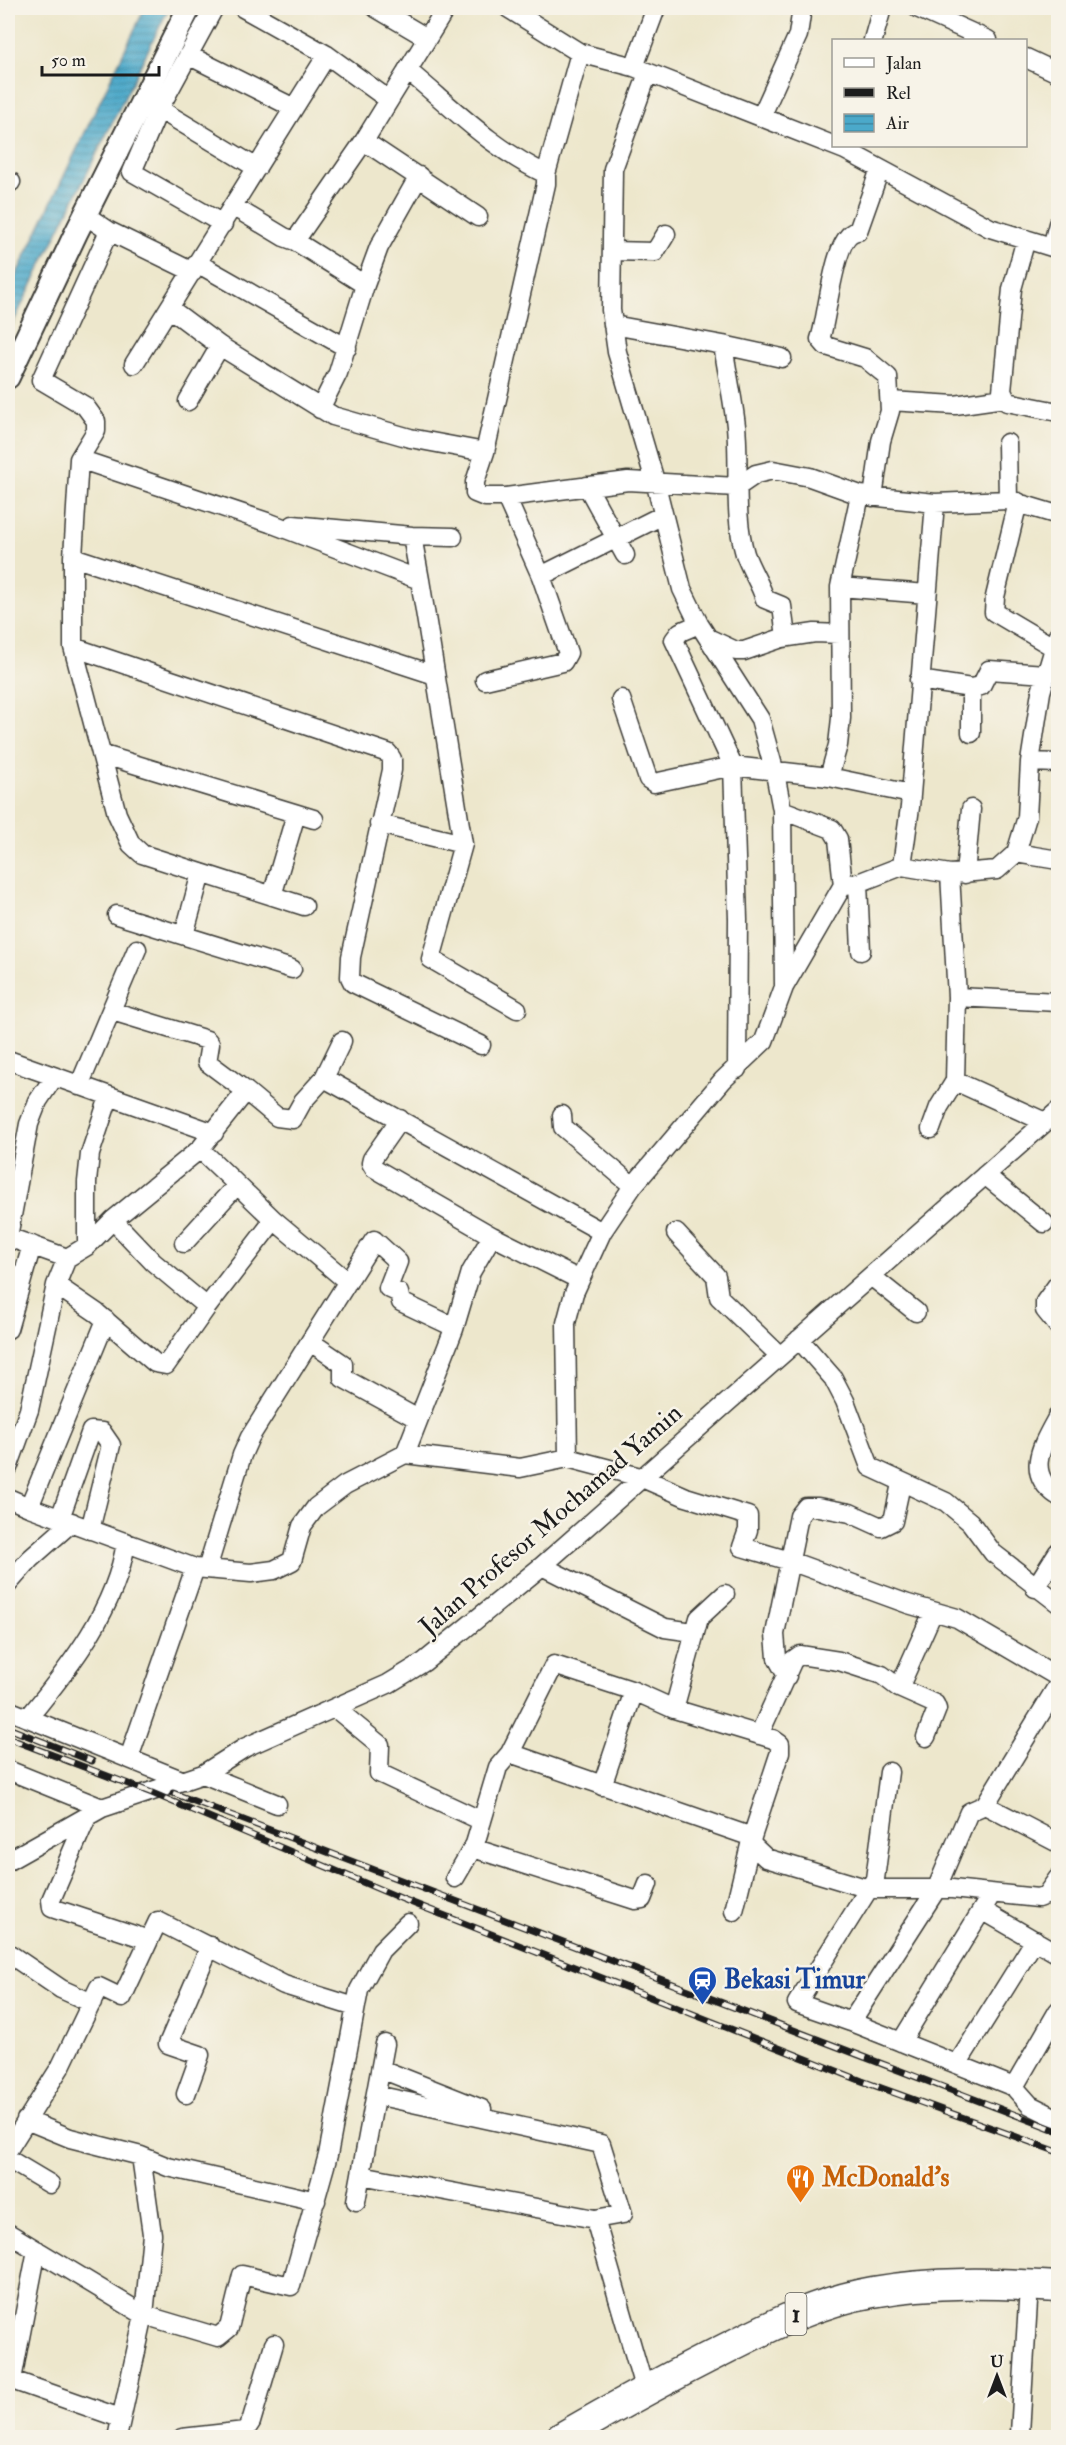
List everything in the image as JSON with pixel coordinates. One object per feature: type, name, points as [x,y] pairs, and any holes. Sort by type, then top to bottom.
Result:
[{"type":"highway","name":"1","points":[[561,2438],[645,2391],[782,2328],[832,2302],[873,2292],[958,2284],[1059,2287]]},
{"type":"highway","name":"1","points":[[595,2438],[740,2356],[782,2328],[914,2302],[1059,2304]]},
{"type":"street","points":[[8,377],[189,8]]},
{"type":"street","points":[[214,8],[159,109],[132,172],[223,224]]},
{"type":"street","points":[[243,8],[327,55],[389,100]]},
{"type":"street","points":[[376,8],[427,38]]},
{"type":"street","points":[[295,241],[364,141],[446,8]]},
{"type":"street","points":[[508,8],[580,53],[641,70],[832,143]]},
{"type":"street","points":[[656,8],[613,169],[610,195],[612,251],[610,278],[613,325],[617,352],[655,481],[682,588],[705,632],[760,719],[775,772],[782,810],[784,987]]},
{"type":"street","points":[[761,117],[798,35],[802,8]]},
{"type":"street","points":[[873,39],[882,8]]},
{"type":"street","points":[[917,8],[986,39]]},
{"type":"street","points":[[580,53],[546,174],[546,184],[485,452],[474,489],[485,497],[506,497],[628,481],[736,487],[756,474],[773,470],[810,477],[866,496],[935,502],[1013,501],[1059,515]]},
{"type":"street","points":[[189,55],[294,108]]},
{"type":"street","points":[[134,364],[327,55]]},
{"type":"street","points":[[1027,58],[1059,73]]},
{"type":"street","points":[[407,70],[486,138],[512,157],[546,174]]},
{"type":"street","points":[[159,109],[258,168]]},
{"type":"street","points":[[364,141],[478,217]]},
{"type":"street","points":[[846,148],[880,169],[990,228],[1055,248],[1059,224]]},
{"type":"street","points":[[829,777],[838,745],[841,718],[840,587],[890,401],[888,377],[865,358],[826,346],[820,339],[826,323],[828,291],[845,237],[858,231],[880,169]]},
{"type":"street","points":[[320,409],[332,389],[347,348],[365,285],[379,247],[419,176]]},
{"type":"street","points":[[234,207],[284,237],[295,241],[365,285]]},
{"type":"street","points":[[86,214],[109,231],[196,268],[347,348]]},
{"type":"street","points":[[109,231],[41,380],[68,393],[92,412],[96,431],[79,459],[73,557],[73,647],[117,814],[131,844],[142,854],[304,906]]},
{"type":"street","points":[[612,251],[655,252],[666,234]]},
{"type":"street","points":[[1026,239],[1009,306],[1004,398],[1007,402],[1059,412]]},
{"type":"street","points":[[169,308],[220,346],[320,409],[341,419],[485,452]]},
{"type":"street","points":[[613,325],[782,358]]},
{"type":"street","points":[[723,345],[736,427],[736,487],[745,553],[756,578],[760,580],[765,599],[769,603],[782,606],[786,637]]},
{"type":"street","points":[[188,401],[220,346]]},
{"type":"street","points":[[890,401],[955,405],[1004,398]]},
{"type":"street","points":[[568,1458],[564,1342],[568,1311],[602,1232],[633,1186],[723,1080],[764,1041],[784,987],[851,884],[902,866],[957,874],[997,870],[1017,853],[1026,817],[1030,762],[1046,674],[1057,645],[994,612],[1013,501],[1007,443]]},
{"type":"street","points":[[79,459],[270,523],[420,580]]},
{"type":"street","points":[[587,486],[621,547]]},
{"type":"street","points":[[485,680],[563,662],[568,657],[541,576],[506,497]]},
{"type":"street","points":[[902,866],[911,794],[935,502]]},
{"type":"street","points":[[541,576],[621,547],[663,515]]},
{"type":"street","points":[[270,523],[412,536],[453,537]]},
{"type":"street","points":[[412,536],[463,844],[431,959],[517,1009]]},
{"type":"street","points":[[73,557],[435,675]]},
{"type":"street","points":[[840,587],[927,594]]},
{"type":"street","points":[[736,1069],[738,919],[733,766],[675,645],[676,635],[705,632],[736,651],[744,651],[786,637],[815,633],[840,634]]},
{"type":"street","points":[[73,647],[388,753],[392,759],[392,770],[351,957],[351,980],[481,1045]]},
{"type":"street","points":[[919,680],[971,688],[981,686],[989,670],[1046,674]]},
{"type":"street","points":[[971,688],[971,733]]},
{"type":"street","points":[[621,699],[650,782],[733,766],[829,777],[911,794]]},
{"type":"street","points":[[101,754],[314,819]]},
{"type":"street","points":[[1030,762],[1059,763]]},
{"type":"street","points":[[931,1129],[939,1107],[955,1081],[957,874],[971,809]]},
{"type":"street","points":[[782,810],[832,829],[838,839],[851,884],[861,951]]},
{"type":"street","points":[[272,896],[296,814]]},
{"type":"street","points":[[379,824],[463,844]]},
{"type":"street","points":[[1017,853],[1059,861]]},
{"type":"street","points":[[184,935],[201,873]]},
{"type":"street","points":[[117,915],[292,969]]},
{"type":"street","points":[[79,1086],[137,949]]},
{"type":"street","points":[[957,997],[1059,1002]]},
{"type":"street","points":[[112,1011],[207,1040],[210,1044],[207,1062],[277,1117],[292,1119],[303,1101],[324,1077],[342,1041]]},
{"type":"street","points":[[9,1066],[54,1077],[214,1133]]},
{"type":"street","points":[[54,1077],[38,1101],[29,1124],[8,1237],[67,1258]]},
{"type":"street","points":[[324,1077],[602,1232]]},
{"type":"street","points":[[955,1081],[1052,1117]]},
{"type":"street","points":[[8,1468],[29,1410],[56,1286],[67,1258],[87,1246],[113,1220],[200,1149],[246,1091]]},
{"type":"street","points":[[87,1246],[87,1182],[90,1154],[109,1097]]},
{"type":"street","points":[[562,1115],[563,1127],[633,1186]]},
{"type":"street","name":"Jalan Profesor Mochamad Yamin","points":[[8,1861],[95,1813],[203,1774],[246,1747],[335,1708],[415,1668],[542,1566],[640,1477],[1052,1117]]},
{"type":"street","points":[[400,1119],[372,1159],[371,1165],[492,1236],[580,1280]]},
{"type":"street","points":[[200,1149],[274,1220],[348,1282]]},
{"type":"street","points":[[985,1175],[1044,1223]]},
{"type":"street","points":[[184,1243],[237,1185]]},
{"type":"street","points":[[113,1220],[153,1262],[207,1306]]},
{"type":"street","points":[[56,1286],[106,1320],[155,1363],[163,1365],[168,1362],[207,1306],[274,1220]]},
{"type":"street","points":[[676,1233],[716,1276],[719,1297],[779,1355]]},
{"type":"street","points":[[405,1454],[454,1327],[471,1272],[492,1236]]},
{"type":"street","points":[[129,1758],[246,1446],[264,1413],[312,1343],[376,1240],[398,1262],[388,1288],[399,1293],[401,1302],[454,1327]]},
{"type":"street","points":[[8,1329],[32,1245]]},
{"type":"street","points":[[871,1276],[916,1312]]},
{"type":"street","points":[[1059,1284],[1045,1302],[1045,1310],[1059,1326]]},
{"type":"street","points":[[29,1507],[106,1320]]},
{"type":"street","points":[[799,1339],[833,1378],[845,1401],[870,1467],[901,1484],[946,1502],[970,1522],[993,1553],[1035,1588],[1059,1603]]},
{"type":"street","points":[[312,1343],[343,1364],[343,1378],[418,1419]]},
{"type":"street","points":[[1059,1416],[1039,1451],[1038,1463],[1048,1489],[1059,1496]]},
{"type":"street","points":[[8,1584],[66,1520],[91,1431],[102,1432],[111,1445],[90,1530]]},
{"type":"street","points":[[8,1498],[201,1569],[251,1573],[285,1566],[292,1561],[302,1526],[316,1507],[345,1485],[405,1454],[520,1468],[568,1458],[640,1477],[686,1497],[748,1516],[748,1530],[742,1547],[790,1561],[933,1612],[957,1618],[980,1629],[1059,1677]]},
{"type":"street","points":[[787,1676],[777,1658],[775,1634],[799,1516],[806,1507],[833,1509],[871,1524],[887,1526],[893,1521],[901,1484]]},
{"type":"street","points":[[28,1718],[54,1686],[91,1632],[116,1580],[126,1542]]},
{"type":"street","points":[[1035,1588],[1059,1552]]},
{"type":"street","points":[[542,1566],[665,1628],[693,1632]]},
{"type":"street","points":[[674,1708],[693,1632],[703,1612],[725,1594]]},
{"type":"street","points":[[899,1688],[933,1612]]},
{"type":"street","points":[[759,1735],[796,1657],[814,1655],[882,1675],[899,1688],[935,1704],[937,1709],[926,1737]]},
{"type":"street","points":[[455,1878],[472,1848],[498,1767],[510,1753],[554,1665],[634,1691],[674,1708],[780,1744],[780,1752],[751,1840],[734,1911]]},
{"type":"street","points":[[851,2022],[936,1890],[969,1812],[985,1805],[1059,1685]]},
{"type":"street","points":[[602,1786],[634,1691]]},
{"type":"street","points":[[335,1708],[380,1745],[379,1773],[482,1821]]},
{"type":"street","points":[[8,1710],[184,1781]]},
{"type":"street","points":[[510,1753],[751,1840],[766,1858],[869,1889],[970,1891],[1035,1940],[1059,1954]]},
{"type":"street","points":[[8,1770],[95,1813],[51,1900],[51,1906],[148,1940]]},
{"type":"street","points":[[889,1772],[874,1879],[796,2003],[851,2022],[1014,2087],[1030,2105],[1059,2119]]},
{"type":"street","points":[[203,1774],[277,1804]]},
{"type":"street","points":[[985,1805],[1059,1843]]},
{"type":"street","points":[[472,1848],[635,1900],[642,1899],[648,1884]]},
{"type":"street","points":[[987,1902],[1038,1898],[1056,1887]]},
{"type":"street","points":[[901,2042],[987,1902]]},
{"type":"street","points":[[8,2150],[61,2066],[99,1987],[122,1998],[158,1921],[284,1985],[355,2007]]},
{"type":"street","points":[[8,2233],[144,2315],[218,2337],[230,2328],[242,2275],[291,2286],[316,2201],[337,2111],[355,2007],[373,1962],[390,1939],[408,1923]]},
{"type":"street","points":[[958,2064],[1035,1940]]},
{"type":"street","points":[[186,2094],[200,2055],[168,2044],[210,1946]]},
{"type":"street","points":[[8,1953],[61,1989],[92,2003]]},
{"type":"street","points":[[1014,2087],[1059,2011]]},
{"type":"street","points":[[356,2201],[385,2044]]},
{"type":"street","points":[[381,2069],[531,2129]]},
{"type":"street","points":[[361,2175],[595,2219],[623,2214],[601,2144],[376,2095]]},
{"type":"street","points":[[26,2120],[70,2138],[141,2156],[168,2167],[316,2201]]},
{"type":"street","points":[[117,2438],[144,2315],[152,2234],[141,2156]]},
{"type":"street","points":[[8,2159],[50,2184]]},
{"type":"street","points":[[595,2219],[645,2391]]},
{"type":"street","points":[[37,2250],[12,2351],[12,2380],[120,2418]]},
{"type":"street","points":[[1020,2433],[1028,2302]]},
{"type":"street","points":[[182,2438],[245,2431],[251,2422],[274,2344]]},
{"type":"water","points":[[145,8],[169,8],[8,333],[8,292]]},
{"type":"railway","points":[[8,1728],[92,1761]]},
{"type":"railway","points":[[8,1738],[152,1793],[405,1900],[862,2081],[1058,2152]]},
{"type":"railway","points":[[173,1793],[1058,2131]]},
{"type":"place","name":"Bekasi Timur","points":[[703,2006]]},
{"type":"place","name":"McDonald's","points":[[801,2204]]}]
